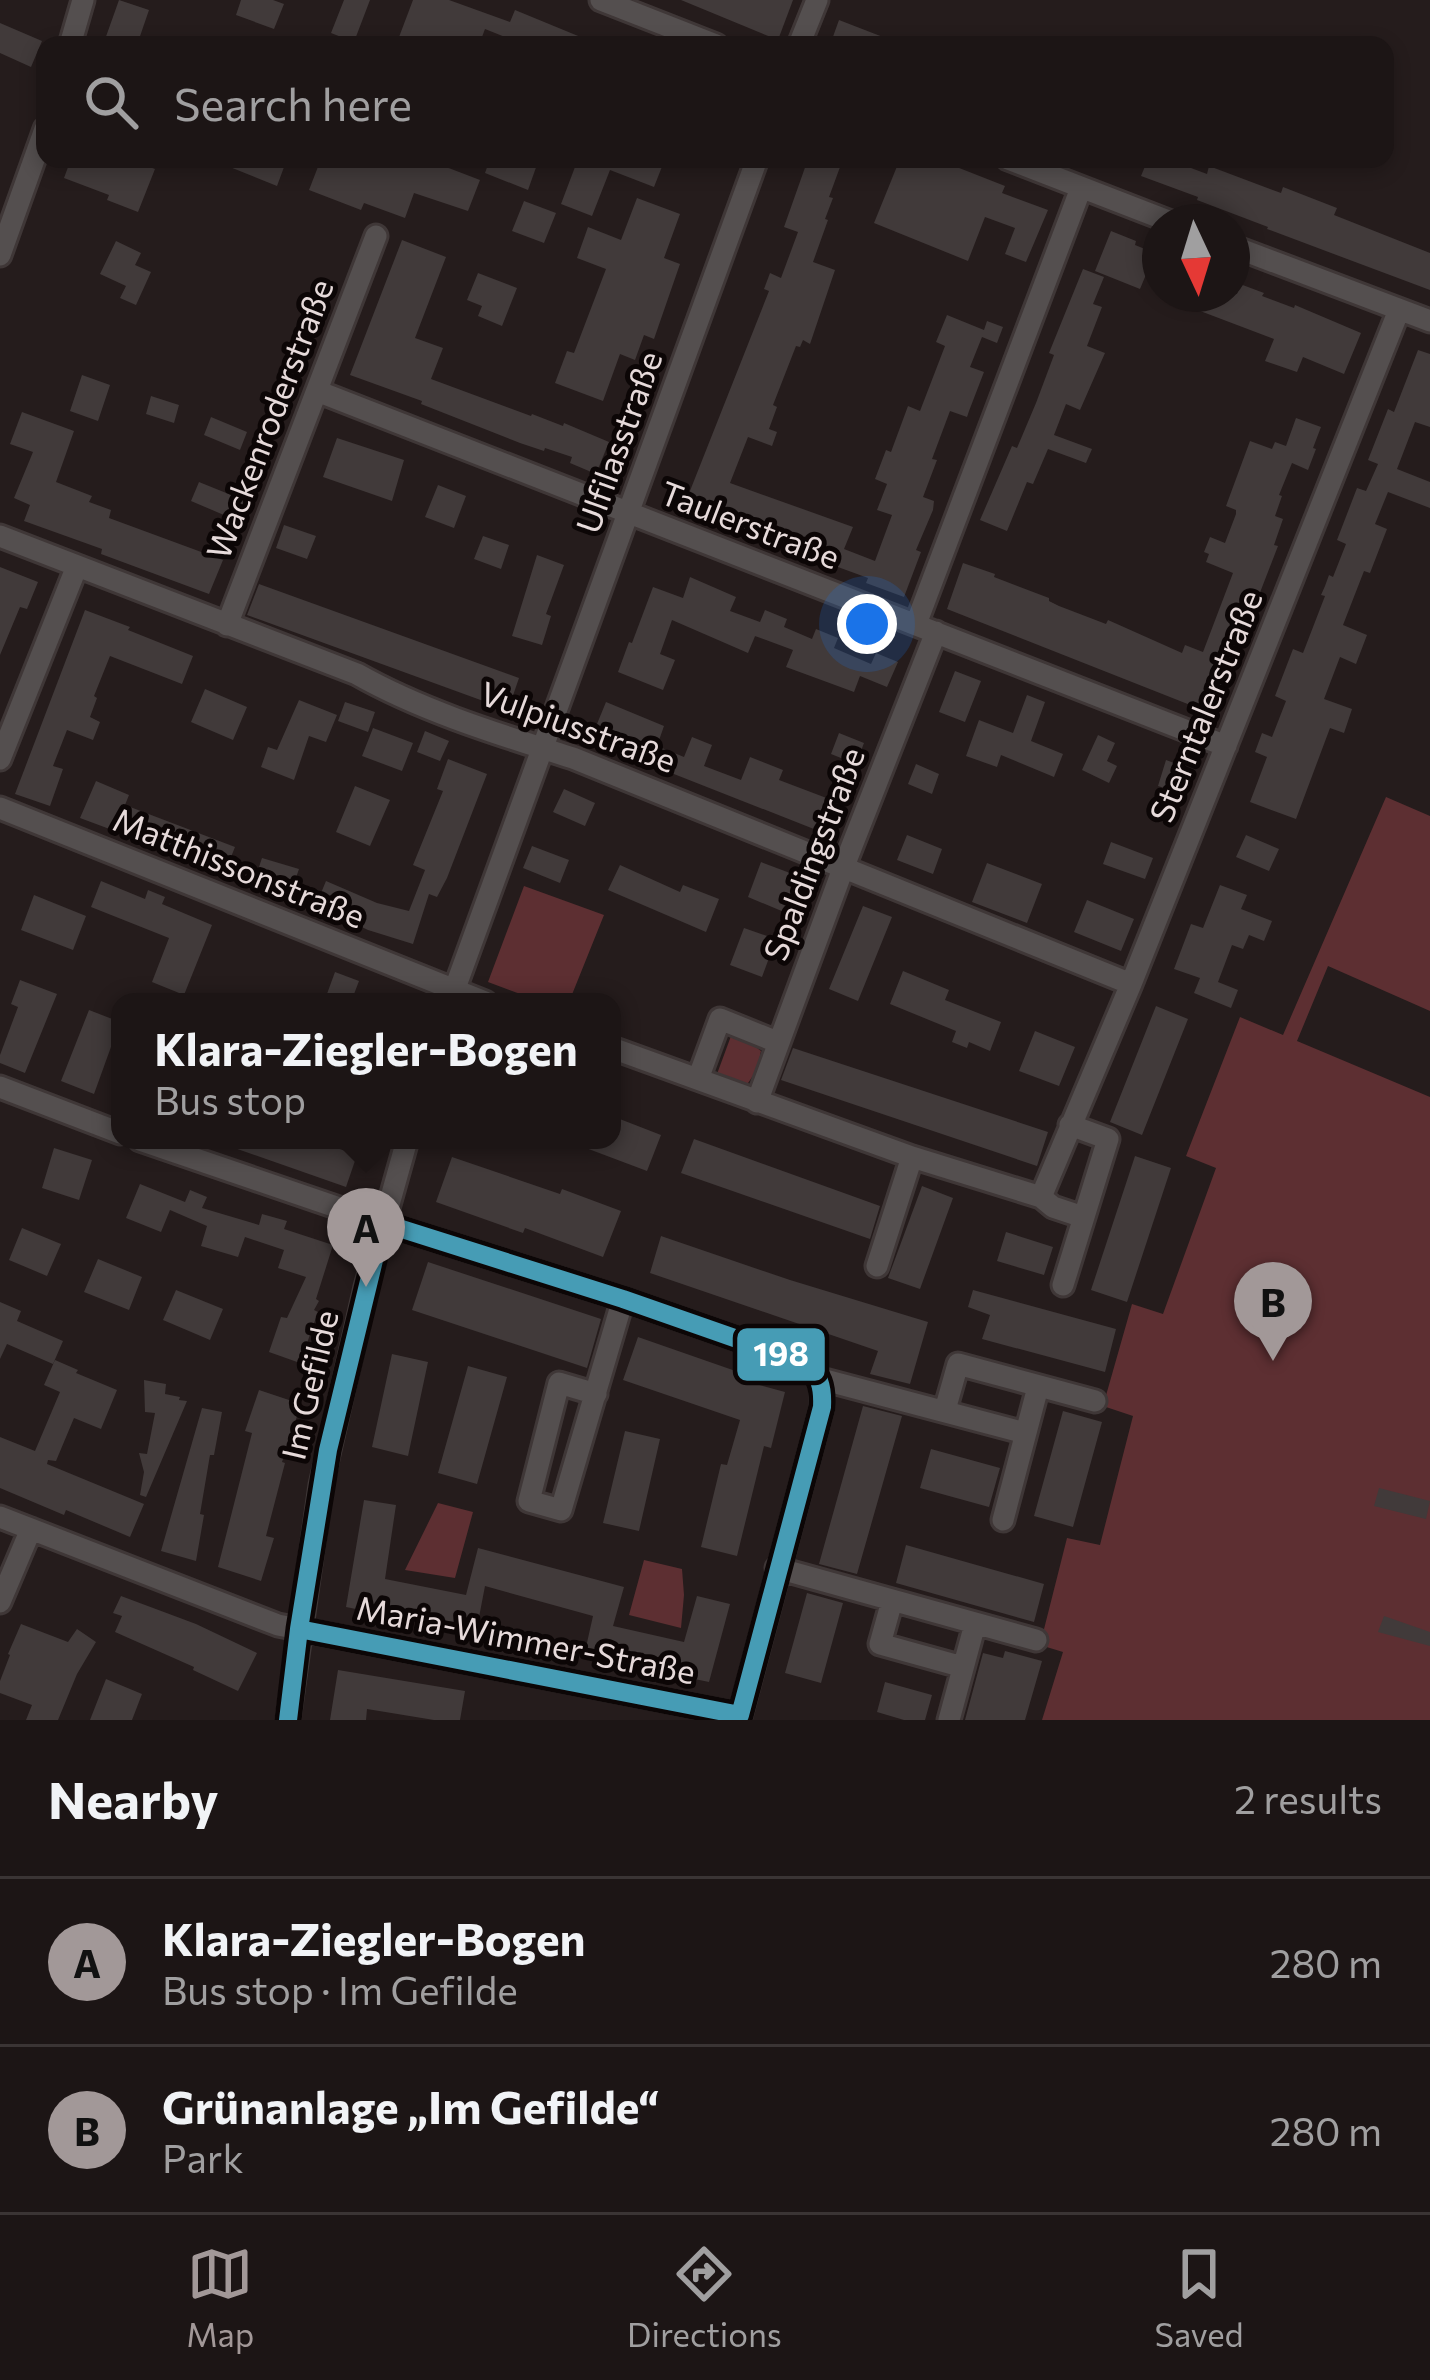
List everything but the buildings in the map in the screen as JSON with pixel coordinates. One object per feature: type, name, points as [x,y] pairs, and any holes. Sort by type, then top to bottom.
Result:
[{"type":"street","points":[[73,36],[83,0]]},
{"type":"street","points":[[601,0],[693,36]]},
{"type":"street","points":[[803,36],[817,0]]},
{"type":"street","points":[[0,255],[36,153]]},
{"type":"street","name":"Ulfilasstraße","points":[[542,748],[754,168]]},
{"type":"street","points":[[1031,168],[1142,211]]},
{"type":"street","name":"Spaldingstraße","points":[[757,1102],[1081,188]]},
{"type":"street","name":"Wackenroderstraße","points":[[227,625],[376,236]]},
{"type":"street","points":[[1250,252],[1430,321]]},
{"type":"street","name":"Sterntalerstraße","points":[[1041,1197],[1132,983],[1399,310]]},
{"type":"street","name":"Taulerstraße","points":[[317,391],[1226,746]]},
{"type":"street","name":"Vulpiusstraße","points":[[0,536],[1132,983]]},
{"type":"street","points":[[0,759],[77,566]]},
{"type":"street","points":[[452,993],[542,748]]},
{"type":"street","name":"Matthissonstraße","points":[[0,808],[444,993]]},
{"type":"street","points":[[698,1079],[720,1019],[777,1042]]},
{"type":"street","points":[[621,1051],[912,1157],[1041,1197],[1053,1207],[1083,1217]]},
{"type":"street","points":[[0,1088],[111,1130]]},
{"type":"street","points":[[1063,1286],[1108,1139],[1070,1125]]},
{"type":"street","points":[[166,1149],[623,1299],[813,1368],[821,1379],[822,1407],[739,1718]]},
{"type":"street","name":"Im Gefilde","points":[[288,1720],[321,1485],[362,1302],[404,1149]]},
{"type":"street","points":[[877,1266],[912,1157]]},
{"type":"street","points":[[596,1394],[559,1383],[529,1502],[562,1510],[596,1394],[623,1299]]},
{"type":"street","points":[[945,1410],[958,1364],[1095,1401]]},
{"type":"street","points":[[821,1379],[1025,1433]]},
{"type":"street","points":[[1003,1520],[1038,1387]]},
{"type":"street","name":"Maria-Wimmer-Straße","points":[[0,1517],[278,1625],[739,1718]]},
{"type":"street","points":[[0,1602],[31,1529]]},
{"type":"street","points":[[777,1568],[1036,1640]]},
{"type":"street","points":[[892,1601],[880,1644],[963,1667]]},
{"type":"street","points":[[949,1720],[975,1624]]},
{"type":"shaded area","points":[[1386,797],[1430,816],[1430,1011],[1328,966],[1297,1041],[1430,1097],[1430,1720],[1042,1720],[1063,1652],[1040,1645],[1067,1538],[1100,1545],[1133,1416],[1103,1406],[1132,1304],[1163,1314],[1216,1168],[1186,1156],[1240,1017],[1283,1035]]},
{"type":"shaded area","points":[[524,886],[604,915],[573,993],[518,993],[488,982]]},
{"type":"shaded area","points":[[731,1036],[761,1051],[757,1070],[746,1086],[717,1074]]},
{"type":"shaded area","points":[[438,1503],[473,1512],[455,1578],[405,1570]]},
{"type":"shaded area","points":[[644,1560],[682,1569],[681,1628],[629,1615]]},
{"type":"transit line","name":"198","points":[[383,1223],[803,1362],[817,1376],[822,1407],[740,1715],[299,1629],[328,1450],[383,1223]]},
{"type":"transit line","name":"198","points":[[288,1720],[299,1629]]},
{"type":"place","name":"Klara-Ziegler-Bogen","points":[[366,1287]]},
{"type":"place","name":"Grünanlage „Im Gefilde“","points":[[1273,1361]]}]
